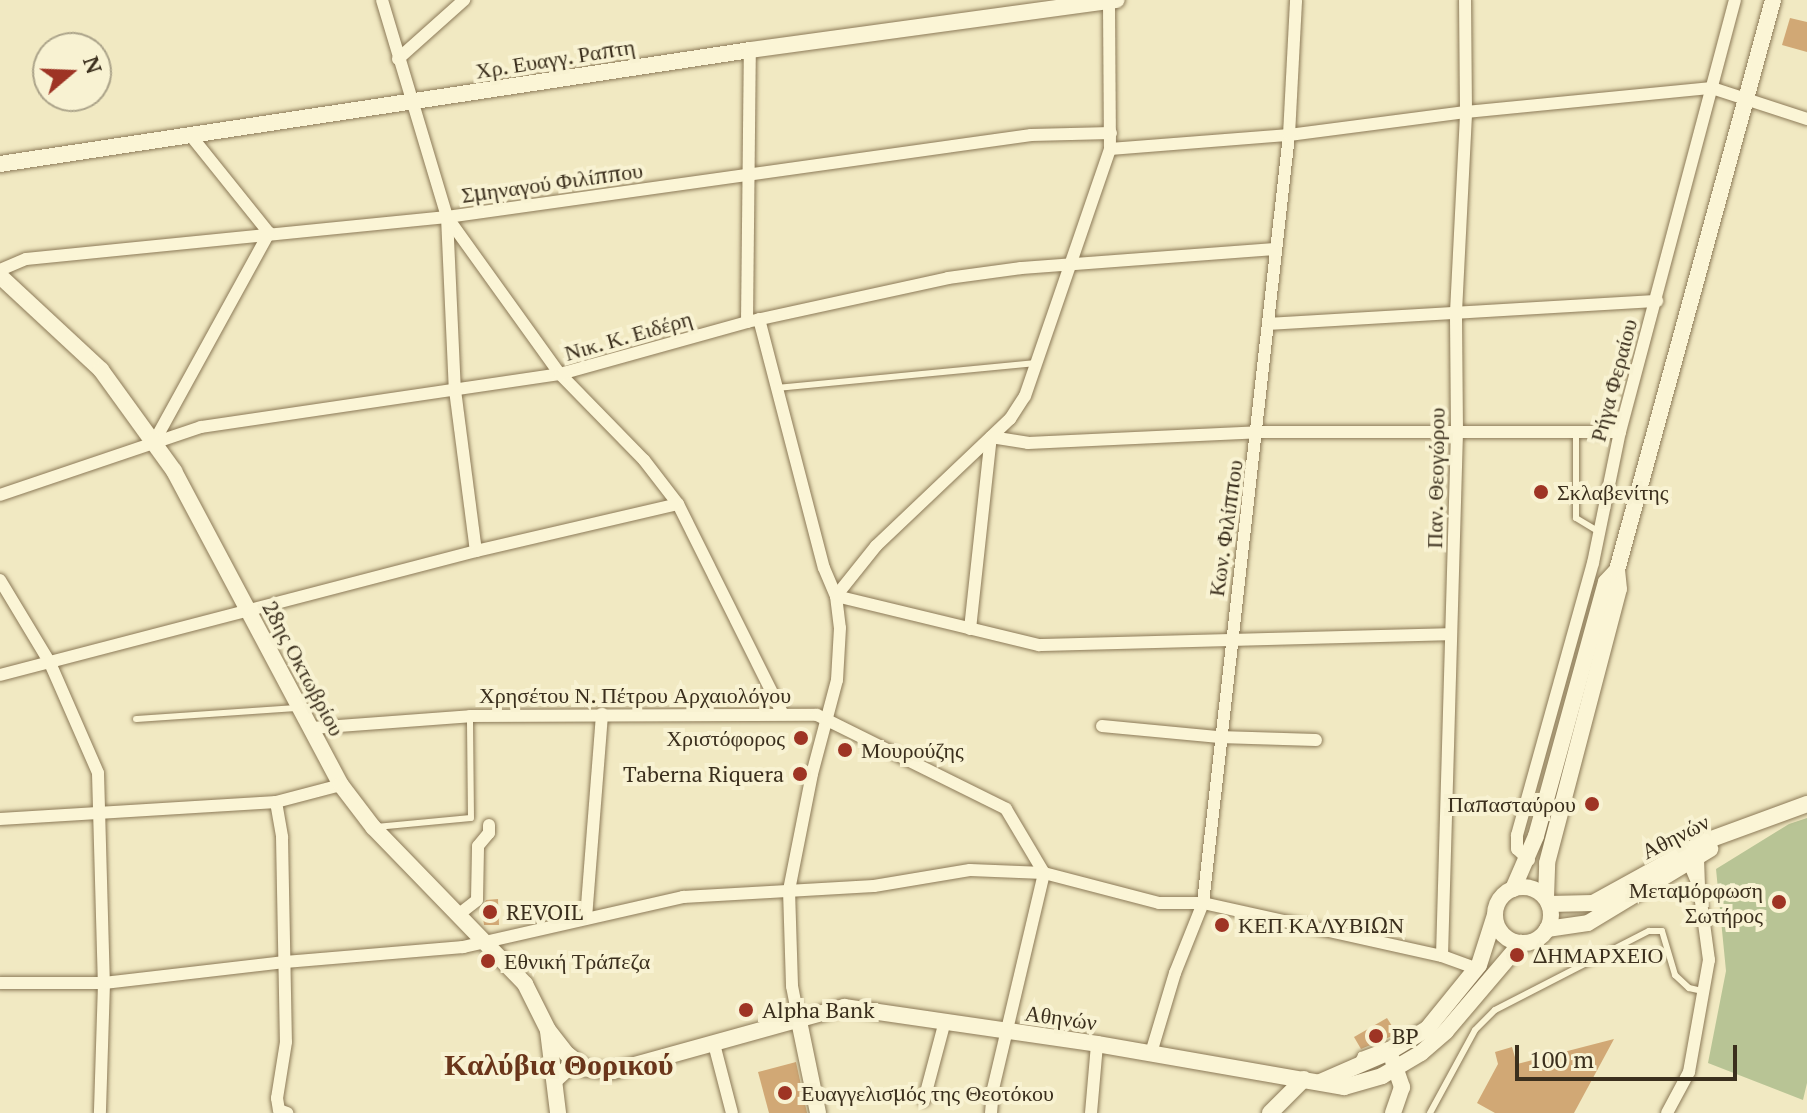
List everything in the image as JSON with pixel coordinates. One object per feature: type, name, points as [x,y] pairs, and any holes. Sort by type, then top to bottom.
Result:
[{"type":"main road","name":"Χρ. Ευαγγ. Ραπτη","points":[[0,164],[750,50],[1117,0]]},
{"type":"main road","points":[[1495,915],[1503,934],[1521,943],[1540,937],[1547,929],[1547,863],[1616,604],[1619,589],[1617,570],[1773,0]]},
{"type":"main road","name":"28ης Οκτωβρίου","points":[[0,273],[101,370],[174,471],[341,785],[373,827],[525,984],[548,1030],[567,1054],[585,1068]]},
{"type":"main road","points":[[1513,889],[1529,860],[1606,582],[1617,570]]},
{"type":"main road","name":"Αθηνών","points":[[1547,929],[1588,923],[1731,833],[1807,804]]},
{"type":"main road","name":"Αθηνών","points":[[1547,901],[1593,903],[1691,856]]},
{"type":"main road","points":[[1270,1113],[1312,1081],[1356,1067],[1408,1042],[1444,1011],[1477,969],[1504,894],[1513,889],[1537,890],[1547,901]]},
{"type":"main road","name":"Αθηνών","points":[[585,1068],[613,1071],[799,1021],[820,1011],[844,1007],[1097,1044],[1344,1087],[1366,1083],[1397,1069],[1446,1031],[1498,966],[1521,943]]},
{"type":"main road","points":[[799,1021],[811,1066],[818,1113]]},
{"type":"main road","points":[[548,1030],[558,1113]]},
{"type":"main road","points":[[1389,1052],[1402,1092],[1393,1113]]},
{"type":"main road","points":[[555,1080],[569,1067],[585,1068]]},
{"type":"street","points":[[382,0],[447,217],[455,390],[476,551]]},
{"type":"street","points":[[398,59],[464,0]]},
{"type":"street","points":[[836,596],[876,546],[1010,419],[1025,396],[1110,149],[1109,0]]},
{"type":"street","name":"Κων. Φιλίππου","points":[[1151,1053],[1175,973],[1203,903],[1219,737],[1258,432],[1289,135],[1296,0]]},
{"type":"street","name":"Παν. Θεογώρου","points":[[1442,956],[1457,432],[1456,312],[1466,112],[1465,0]]},
{"type":"street","name":"Ρήγα Φεραίου","points":[[1529,860],[1517,849],[1517,835],[1593,563],[1620,432],[1735,0]]},
{"type":"street","points":[[750,50],[753,321],[777,388],[824,568],[836,596],[840,628],[837,680],[789,890],[792,986],[799,1021]]},
{"type":"street","points":[[1110,149],[1289,135],[1466,112],[1712,88],[1807,119]]},
{"type":"street","name":"Σμηναγού Φιλίππου","points":[[0,273],[26,259],[447,217],[1031,135],[1111,133]]},
{"type":"street","points":[[154,442],[269,233],[191,136]]},
{"type":"street","points":[[447,217],[560,374],[644,460],[678,504],[782,713]]},
{"type":"street","name":"Νικ. Κ. Ειδέρη","points":[[0,495],[201,427],[560,374],[753,321],[948,278],[1068,264],[1275,249]]},
{"type":"street","points":[[1269,324],[1657,301]]},
{"type":"street","points":[[991,437],[1028,443],[1258,432],[1620,432]]},
{"type":"street","points":[[970,629],[991,437]]},
{"type":"street","points":[[0,675],[476,551],[678,504]]},
{"type":"street","points":[[1593,563],[1617,570]]},
{"type":"street","points":[[0,580],[50,663],[98,773],[104,983],[100,1113]]},
{"type":"street","points":[[836,596],[1039,645],[1450,634]]},
{"type":"street","points":[[586,918],[602,714]]},
{"type":"street","name":"Χρησέτου Ν. Πέτρου Αρχαιολόγου","points":[[312,728],[470,716],[817,715],[1006,809],[1044,873]]},
{"type":"street","points":[[1102,726],[1219,737],[1316,740]]},
{"type":"street","points":[[0,819],[276,802],[341,785]]},
{"type":"street","points":[[276,802],[282,837],[286,1042],[277,1098],[283,1112]]},
{"type":"street","points":[[458,915],[477,900],[478,846],[489,833],[489,825]]},
{"type":"street","points":[[1667,1113],[1689,1072],[1709,960],[1699,887],[1691,856]]},
{"type":"street","points":[[0,983],[104,983],[285,962],[463,947],[683,897],[874,886],[970,870],[1044,873],[1159,903],[1203,903],[1442,956],[1477,969]]},
{"type":"street","points":[[991,1113],[1006,1032],[1044,873]]},
{"type":"street","points":[[924,1100],[945,1021]]},
{"type":"street","points":[[714,1044],[732,1113]]},
{"type":"street","points":[[1091,1113],[1097,1044]]},
{"type":"lane","points":[[777,388],[1036,363]]},
{"type":"lane","points":[[1576,432],[1576,518],[1599,532]]},
{"type":"lane","points":[[136,719],[301,708]]},
{"type":"lane","points":[[373,827],[471,818],[470,716]]},
{"type":"lane","points":[[1430,1113],[1475,1030],[1495,1010],[1649,931],[1662,931],[1675,975],[1689,988],[1702,991]]},
{"type":"lane","points":[[1356,1067],[1361,1055],[1397,1038],[1408,1042]]},
{"type":"green space","points":[[1807,818],[1807,1083],[1803,1100],[1708,1063],[1726,971],[1716,869],[1789,824]]},
{"type":"building","points":[[1790,18],[1807,22],[1807,52],[1782,45]]},
{"type":"building","name":"REVOIL","points":[[498,899],[499,925],[484,925],[482,908],[486,900]]},
{"type":"building","name":"BP","points":[[1387,1018],[1397,1034],[1361,1049],[1354,1037]]},
{"type":"building","points":[[1614,1039],[1574,1113],[1495,1113],[1477,1103],[1498,1064],[1495,1052],[1512,1047],[1517,1064]]},
{"type":"building","name":"Ευαγγελισμός της Θεοτόκου","points":[[796,1062],[807,1113],[769,1113],[758,1072]]},
{"type":"place","name":"Σκλαβενίτης","points":[[1541,492]]},
{"type":"place","name":"Χριστόφορος","points":[[801,738]]},
{"type":"place","name":"Μουρούζης","points":[[845,750]]},
{"type":"place","name":"Taberna Riquera","points":[[800,774]]},
{"type":"place","name":"Παπασταύρου","points":[[1592,804]]},
{"type":"place","name":"Μεταμόρφωση Σωτήρος","points":[[1779,902]]},
{"type":"place","name":"REVOIL","points":[[490,912]]},
{"type":"place","name":"ΚΕΠ ΚΑΛΥΒΙΩΝ","points":[[1222,925]]},
{"type":"place","name":"ΔΗΜΑΡΧΕΙΟ","points":[[1517,955]]},
{"type":"place","name":"Εθνική Τράπεζα","points":[[488,961]]},
{"type":"place","name":"Alpha Bank","points":[[746,1010]]},
{"type":"place","name":"BP","points":[[1376,1036]]},
{"type":"place","name":"Ευαγγελισμός της Θεοτόκου","points":[[785,1093]]},
{"type":"district","name":"Καλύβια Θορικού","points":[[559,1064]]}]
